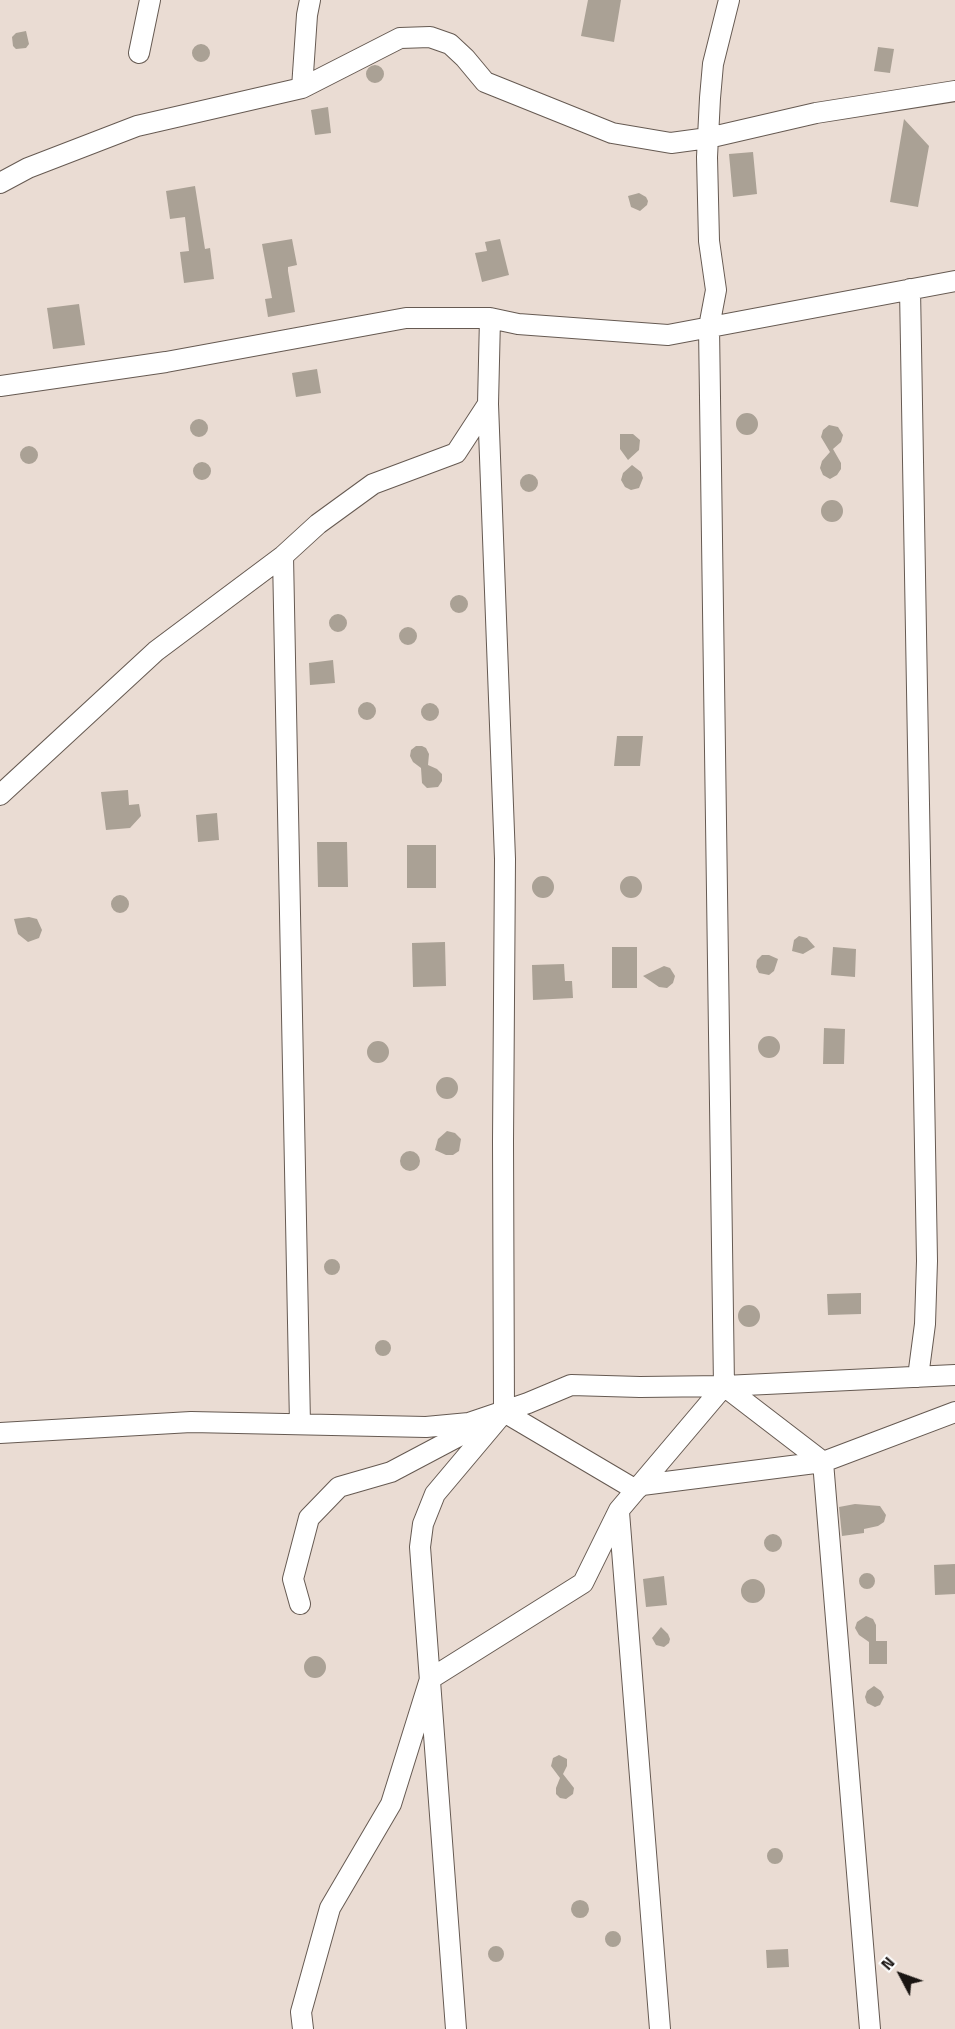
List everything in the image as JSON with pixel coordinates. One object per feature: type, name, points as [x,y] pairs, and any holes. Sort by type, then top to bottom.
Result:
[{"type":"street","points":[[139,53],[150,0]]},
{"type":"street","points":[[302,88],[310,0]]},
{"type":"street","points":[[636,1490],[724,1386],[709,327],[717,290],[709,241],[708,138],[712,64],[729,0]]},
{"type":"street","points":[[0,183],[28,168],[137,126],[302,88],[400,38],[430,38],[450,44],[485,82],[612,133],[670,143],[708,138],[816,113],[955,91]]},
{"type":"street","points":[[0,386],[166,362],[406,318],[490,318],[518,324],[668,335],[955,281]]},
{"type":"street","points":[[910,289],[927,1260],[926,1324],[918,1377]]},
{"type":"street","points":[[456,2029],[420,1547],[423,1524],[435,1494],[504,1412],[505,859],[488,404],[490,318]]},
{"type":"street","points":[[0,795],[156,651],[283,556],[318,524],[373,484],[456,453],[488,404]]},
{"type":"street","points":[[283,556],[300,1424]]},
{"type":"street","points":[[0,1433],[191,1422],[426,1427],[469,1423],[504,1412],[571,1385],[724,1386],[955,1375]]},
{"type":"street","points":[[724,1386],[823,1462],[870,2029]]},
{"type":"street","points":[[504,1412],[636,1490]]},
{"type":"street","points":[[300,1605],[293,1579],[309,1518],[339,1487],[391,1472],[504,1412]]},
{"type":"street","points":[[303,2029],[301,2012],[330,1908],[392,1804],[429,1678],[583,1583],[628,1495],[642,1485],[823,1462],[955,1412]]},
{"type":"street","points":[[619,1510],[660,2029]]},
{"type":"building","points":[[588,0],[621,0],[614,42],[581,36]]},
{"type":"building","points":[[26,31],[29,44],[26,48],[16,49],[13,46],[12,37],[16,33]]},
{"type":"building","points":[[201,44],[207,47],[210,53],[207,59],[201,62],[195,59],[192,53],[195,47]]},
{"type":"building","points":[[878,47],[894,49],[890,73],[874,71]]},
{"type":"building","points":[[375,65],[381,68],[384,74],[381,80],[375,83],[369,80],[366,74],[369,68]]},
{"type":"building","points":[[328,107],[331,133],[315,135],[311,110]]},
{"type":"building","points":[[904,119],[929,146],[918,207],[890,202]]},
{"type":"building","points":[[753,152],[757,194],[733,197],[729,154]]},
{"type":"building","points":[[195,186],[205,249],[210,248],[214,279],[184,283],[180,252],[189,251],[185,217],[170,219],[166,191]]},
{"type":"building","points":[[639,193],[648,201],[640,211],[631,207],[628,196]]},
{"type":"building","points":[[292,239],[297,265],[288,267],[288,271],[295,312],[268,317],[265,299],[272,298],[262,244]]},
{"type":"building","points":[[500,239],[509,275],[482,282],[475,253],[487,251],[485,242]]},
{"type":"building","points":[[79,304],[85,345],[53,349],[47,308]]},
{"type":"building","points":[[317,369],[321,393],[296,397],[292,373]]},
{"type":"building","points":[[747,413],[755,416],[758,424],[755,432],[747,435],[739,432],[736,424],[739,416]]},
{"type":"building","points":[[199,419],[205,422],[208,428],[205,434],[199,437],[193,434],[190,428],[193,422]]},
{"type":"building","points":[[829,425],[838,427],[843,435],[841,442],[833,449],[841,463],[841,469],[830,479],[823,475],[820,468],[822,461],[830,452],[821,437],[823,430]]},
{"type":"building","points":[[620,434],[633,434],[640,440],[639,450],[628,460],[620,449]]},
{"type":"building","points":[[29,446],[35,449],[38,455],[35,461],[29,464],[23,461],[20,455],[23,449]]},
{"type":"building","points":[[202,462],[208,465],[211,471],[208,477],[202,480],[196,477],[193,471],[196,465]]},
{"type":"building","points":[[632,465],[641,472],[643,478],[639,488],[631,490],[625,487],[621,480],[623,473]]},
{"type":"building","points":[[529,474],[535,477],[538,483],[535,489],[529,492],[523,489],[520,483],[523,477]]},
{"type":"building","points":[[832,500],[840,503],[843,511],[840,519],[832,522],[824,519],[821,511],[824,503]]},
{"type":"building","points":[[459,595],[465,598],[468,604],[465,610],[459,613],[453,610],[450,604],[453,598]]},
{"type":"building","points":[[338,614],[344,617],[347,623],[344,629],[338,632],[332,629],[329,623],[332,617]]},
{"type":"building","points":[[408,627],[414,630],[417,636],[414,642],[408,645],[402,642],[399,636],[402,630]]},
{"type":"building","points":[[333,660],[335,683],[310,685],[309,663]]},
{"type":"building","points":[[367,702],[373,705],[376,711],[373,717],[367,720],[361,717],[358,711],[361,705]]},
{"type":"building","points":[[430,703],[436,706],[439,712],[436,718],[430,721],[424,718],[421,712],[424,706]]},
{"type":"building","points":[[617,736],[643,736],[640,766],[614,766]]},
{"type":"building","points":[[416,746],[426,748],[429,754],[428,765],[442,774],[442,781],[438,787],[427,788],[422,783],[421,768],[413,762],[410,756],[411,750]]},
{"type":"building","points":[[128,790],[129,805],[139,804],[141,816],[130,828],[106,830],[101,792]]},
{"type":"building","points":[[217,813],[219,840],[198,842],[196,815]]},
{"type":"building","points":[[317,842],[347,842],[348,887],[318,887]]},
{"type":"building","points":[[407,845],[436,845],[436,888],[407,888]]},
{"type":"building","points":[[543,876],[553,883],[554,887],[547,897],[543,898],[533,891],[532,887],[539,877]]},
{"type":"building","points":[[631,876],[639,879],[642,887],[639,895],[631,898],[623,895],[620,887],[623,879]]},
{"type":"building","points":[[120,895],[126,898],[129,904],[126,910],[120,913],[114,910],[111,904],[114,898]]},
{"type":"building","points":[[29,917],[37,919],[42,930],[39,938],[28,942],[18,934],[14,919]]},
{"type":"building","points":[[799,936],[807,938],[815,947],[803,954],[792,951],[794,940]]},
{"type":"building","points":[[445,942],[446,986],[413,987],[412,943]]},
{"type":"building","points":[[612,947],[637,947],[637,988],[612,988]]},
{"type":"building","points":[[833,947],[856,949],[855,977],[831,975]]},
{"type":"building","points":[[762,955],[778,959],[774,971],[769,975],[759,973],[756,967],[757,960]]},
{"type":"building","points":[[564,964],[565,981],[572,981],[573,998],[533,1000],[532,965]]},
{"type":"building","points":[[664,966],[670,968],[675,976],[673,983],[667,988],[659,987],[643,976]]},
{"type":"building","points":[[824,1028],[845,1029],[844,1064],[823,1064]]},
{"type":"building","points":[[769,1036],[777,1039],[780,1047],[777,1055],[769,1058],[761,1055],[758,1047],[761,1039]]},
{"type":"building","points":[[378,1041],[386,1044],[389,1052],[386,1060],[378,1063],[370,1060],[367,1052],[370,1044]]},
{"type":"building","points":[[447,1077],[455,1080],[458,1088],[455,1096],[447,1099],[439,1096],[436,1088],[439,1080]]},
{"type":"building","points":[[447,1131],[455,1133],[461,1139],[459,1151],[453,1155],[446,1155],[435,1150],[438,1139]]},
{"type":"building","points":[[410,1151],[417,1154],[420,1161],[417,1168],[410,1171],[403,1168],[400,1161],[403,1154]]},
{"type":"building","points":[[329,1259],[335,1259],[340,1267],[338,1273],[329,1275],[324,1270],[324,1264]]},
{"type":"building","points":[[861,1293],[861,1314],[828,1315],[827,1294]]},
{"type":"building","points":[[749,1305],[757,1308],[760,1316],[757,1324],[749,1327],[741,1324],[738,1316],[741,1308]]},
{"type":"building","points":[[380,1340],[386,1340],[391,1348],[389,1354],[380,1356],[375,1351],[375,1345]]},
{"type":"building","points":[[855,1504],[880,1506],[886,1515],[884,1522],[864,1529],[864,1533],[842,1536],[839,1507]]},
{"type":"building","points":[[773,1534],[779,1537],[782,1543],[779,1549],[773,1552],[767,1549],[764,1543],[767,1537]]},
{"type":"building","points":[[955,1564],[955,1594],[935,1595],[934,1565]]},
{"type":"building","points":[[864,1573],[870,1573],[875,1581],[873,1587],[864,1589],[859,1584],[859,1578]]},
{"type":"building","points":[[664,1576],[667,1605],[646,1607],[643,1579]]},
{"type":"building","points":[[753,1579],[761,1583],[765,1591],[761,1599],[753,1603],[745,1599],[741,1591],[745,1583]]},
{"type":"building","points":[[866,1616],[873,1619],[876,1625],[876,1641],[887,1641],[887,1664],[869,1664],[869,1642],[859,1635],[855,1628],[857,1622]]},
{"type":"building","points":[[661,1627],[670,1639],[664,1647],[656,1645],[652,1638]]},
{"type":"building","points":[[315,1656],[323,1659],[326,1667],[323,1675],[315,1678],[307,1675],[304,1667],[307,1659]]},
{"type":"building","points":[[874,1686],[881,1691],[884,1697],[880,1705],[875,1707],[867,1703],[865,1697],[867,1691]]},
{"type":"building","points":[[559,1755],[567,1759],[567,1766],[563,1774],[574,1788],[573,1794],[566,1799],[556,1794],[560,1778],[551,1766],[553,1758]]},
{"type":"building","points":[[772,1848],[778,1848],[783,1856],[781,1862],[772,1864],[767,1859],[767,1853]]},
{"type":"building","points":[[580,1900],[586,1903],[589,1909],[586,1915],[580,1918],[574,1915],[571,1909],[574,1903]]},
{"type":"building","points":[[610,1931],[616,1931],[621,1939],[619,1945],[610,1947],[605,1942],[605,1936]]},
{"type":"building","points":[[493,1946],[499,1946],[504,1954],[502,1960],[493,1962],[488,1957],[488,1951]]},
{"type":"building","points":[[788,1949],[789,1967],[767,1968],[766,1950]]}]
